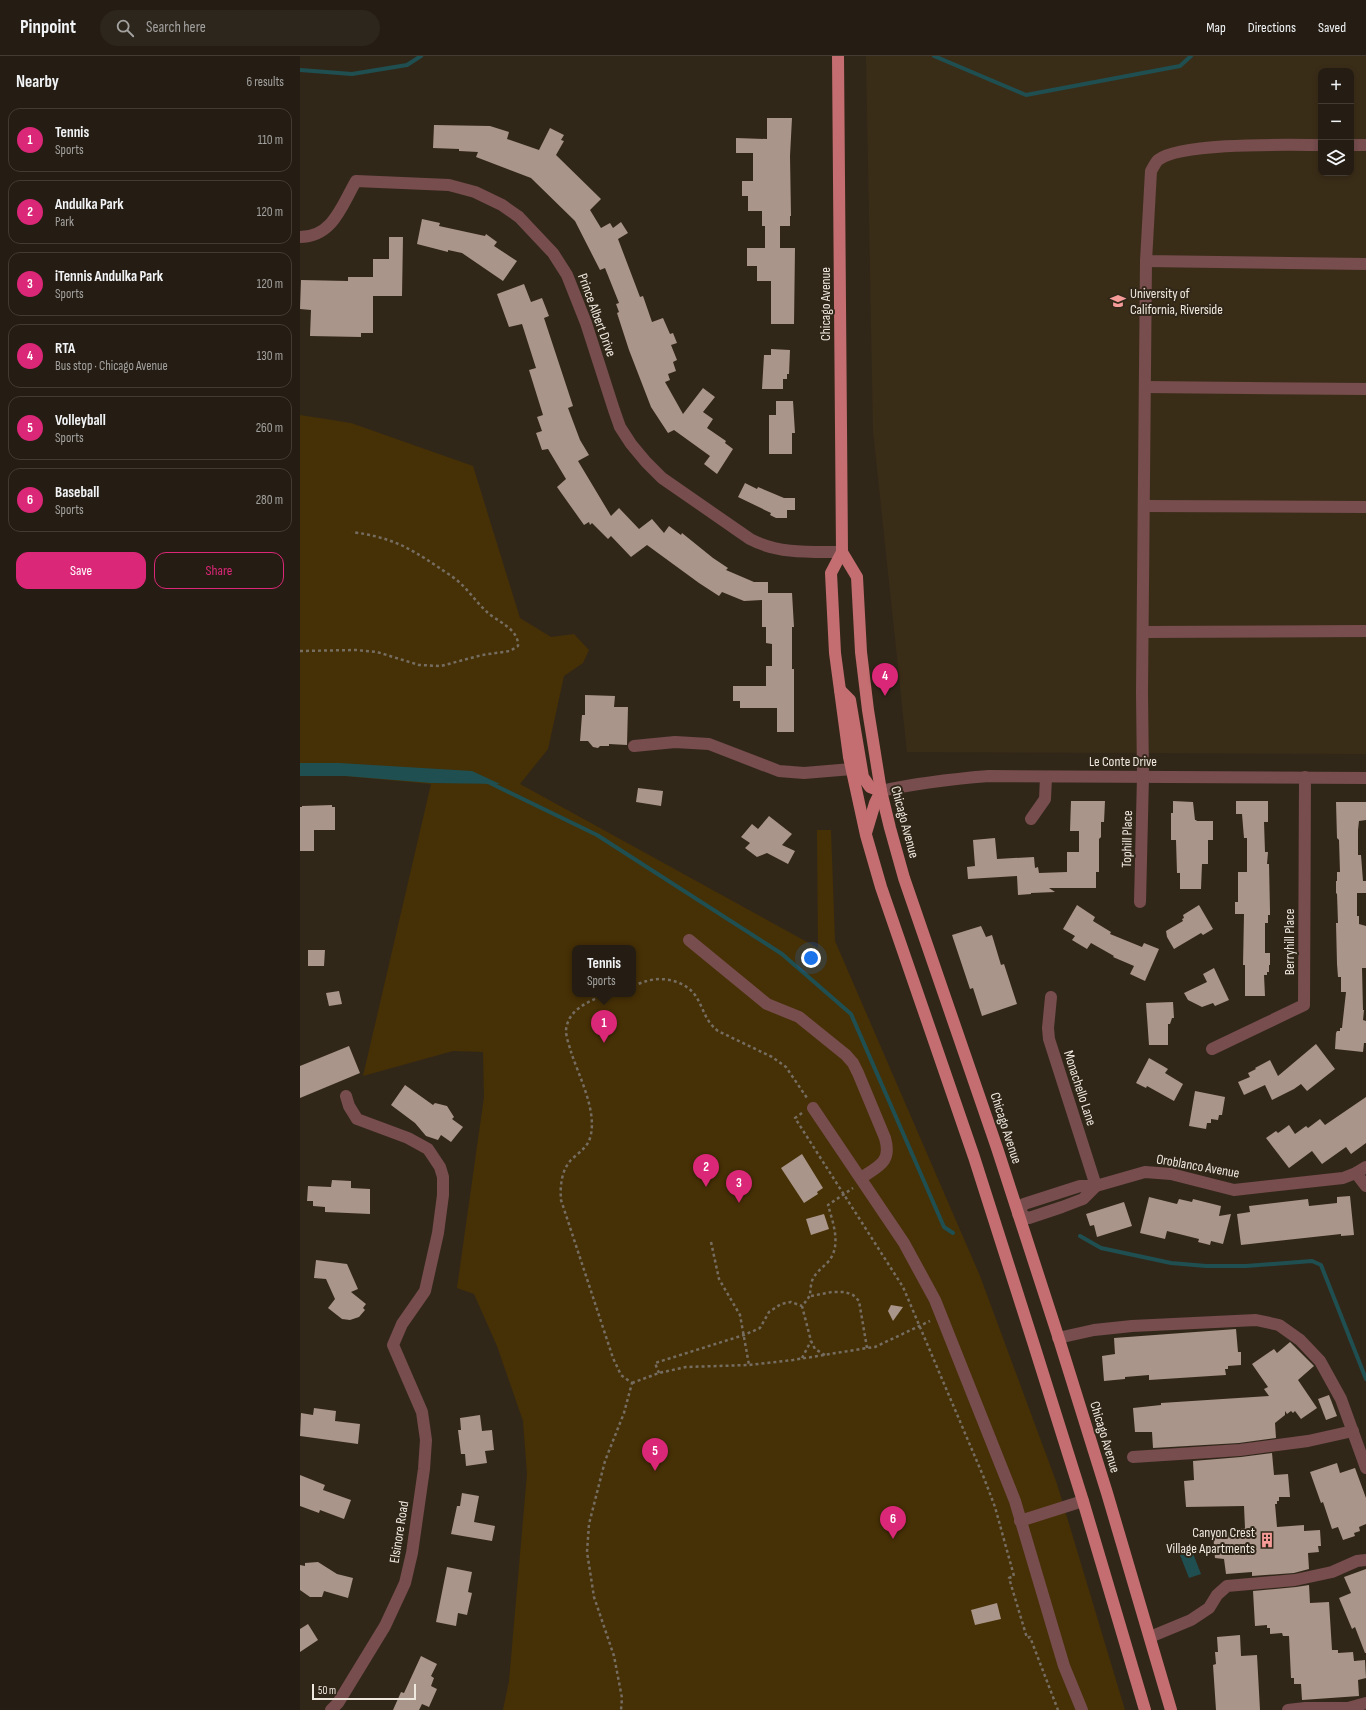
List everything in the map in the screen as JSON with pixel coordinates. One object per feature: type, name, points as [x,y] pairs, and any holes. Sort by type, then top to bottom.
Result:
[{"type":"main road","name":"Chicago Avenue","points":[[838,56],[842,552],[831,573],[836,653],[852,770],[866,835],[881,887],[974,1157],[1083,1502],[1145,1710]]},
{"type":"main road","name":"Chicago Avenue","points":[[842,552],[857,577],[861,652],[881,791],[904,878],[965,1052],[1058,1338],[1171,1710]]},
{"type":"main road","points":[[840,690],[850,700],[863,777],[870,787],[881,791],[875,804],[866,835]]},
{"type":"street","name":"Tophill Place","points":[[1140,902],[1143,776],[1146,261],[1152,171],[1157,161],[1167,156],[1184,152],[1225,146],[1318,145]]},
{"type":"street","points":[[1354,145],[1366,145]]},
{"type":"street","name":"Prince Albert Drive","points":[[300,237],[307,237],[323,232],[330,226],[356,181],[449,184],[475,192],[502,204],[535,232],[553,253],[567,275],[586,323],[620,426],[631,444],[646,462],[662,478],[750,539],[762,545],[799,552],[842,552]]},
{"type":"street","points":[[1146,261],[1366,264]]},
{"type":"street","points":[[1145,387],[1366,389]]},
{"type":"street","points":[[1144,506],[1366,507]]},
{"type":"street","points":[[1143,632],[1366,631]]},
{"type":"street","points":[[634,746],[675,742],[709,744],[779,771],[804,773],[852,770]]},
{"type":"street","name":"Le Conte Drive","points":[[881,791],[915,784],[989,776],[1366,778]]},
{"type":"street","points":[[1031,819],[1045,799],[1046,777]]},
{"type":"street","name":"Berryhill Place","points":[[1212,1049],[1304,1006],[1304,777]]},
{"type":"street","points":[[689,940],[766,1004],[799,1017],[837,1047],[852,1063],[889,1149],[881,1164],[862,1179]]},
{"type":"street","name":"Monachello Lane","points":[[1051,996],[1048,1028],[1049,1039],[1096,1186]]},
{"type":"street","name":"Elsinore Road","points":[[331,1710],[338,1703],[385,1626],[405,1583],[412,1553],[424,1469],[426,1440],[422,1412],[393,1345],[402,1324],[425,1291],[438,1233],[443,1195],[440,1167],[428,1149],[408,1138],[357,1119],[349,1106],[346,1096]]},
{"type":"street","points":[[812,1108],[862,1179],[904,1243],[934,1300],[1015,1501],[1064,1666],[1082,1710]]},
{"type":"street","points":[[1361,1170],[1366,1186]]},
{"type":"street","name":"Oroblanco Avenue","points":[[1018,1214],[1029,1218],[1083,1199],[1096,1186],[1145,1172],[1171,1174],[1234,1190],[1336,1179],[1361,1170]]},
{"type":"street","points":[[1058,1338],[1094,1330],[1132,1326],[1256,1320],[1279,1325],[1300,1340],[1320,1361],[1341,1399],[1366,1468]]},
{"type":"street","points":[[1132,1457],[1240,1450],[1308,1441],[1353,1431]]},
{"type":"street","points":[[1020,1521],[1083,1502]]},
{"type":"street","points":[[1150,1637],[1191,1620],[1209,1608],[1217,1595],[1227,1586],[1295,1580],[1332,1572],[1366,1560]]},
{"type":"street","points":[[1288,1710],[1305,1708],[1348,1708],[1366,1703]]},
{"type":"path","points":[[300,651],[356,650],[377,652],[419,665],[441,666],[482,655],[510,651],[518,646],[518,638],[513,631],[478,604],[469,591],[459,581],[415,551],[396,542],[377,535],[352,532]]},
{"type":"path","points":[[636,985],[648,980],[660,979],[682,983],[694,994],[704,1015],[711,1025],[718,1031],[772,1057],[786,1067],[812,1108],[795,1118],[903,1287],[920,1324],[990,1492],[1014,1576],[1009,1578],[1017,1608],[1027,1638],[1030,1637],[1058,1710]]},
{"type":"path","points":[[599,997],[584,1004],[572,1016],[566,1025],[567,1040],[589,1105],[591,1135],[587,1146],[570,1161],[562,1176],[560,1189],[561,1200],[613,1358],[621,1375],[632,1383]]},
{"type":"path","points":[[811,1296],[812,1281],[829,1261],[835,1247],[835,1232],[828,1205],[862,1179]]},
{"type":"path","points":[[711,1242],[719,1278],[740,1315],[749,1365]]},
{"type":"path","points":[[802,1306],[811,1296],[832,1292],[845,1292],[854,1295],[859,1301],[867,1348]]},
{"type":"path","points":[[659,1373],[655,1363],[744,1335],[760,1328],[769,1312],[781,1304],[791,1302],[802,1306]]},
{"type":"path","points":[[802,1306],[811,1341],[815,1349],[825,1355]]},
{"type":"path","points":[[632,1383],[659,1373],[686,1367],[749,1365],[802,1359],[875,1347],[920,1324],[941,1316]]},
{"type":"path","points":[[802,1359],[811,1341]]},
{"type":"path","points":[[621,1710],[622,1698],[614,1656],[594,1597],[588,1552],[589,1524],[606,1462],[624,1414],[632,1383]]},
{"type":"shaded area","name":"University of California, Riverside","points":[[866,56],[1366,56],[1366,754],[907,752],[873,430]]},
{"type":"shaded area","points":[[300,415],[351,423],[473,466],[520,618],[551,637],[574,634],[589,650],[583,663],[564,676],[548,749],[520,784],[818,948],[817,830],[831,830],[835,941],[980,1276],[1057,1484],[1125,1710],[503,1710],[509,1681],[527,1474],[523,1421],[497,1346],[474,1294],[457,1288],[484,1097],[483,1052],[453,1051],[363,1076],[431,784],[345,776],[300,776]]},
{"type":"water","points":[[300,763],[339,763],[472,771],[500,784],[431,783],[345,776],[300,776]]},
{"type":"water","points":[[1192,1551],[1201,1574],[1189,1578],[1180,1555]]},
{"type":"building","points":[[767,118],[792,118],[790,156],[791,216],[790,226],[780,226],[780,248],[795,248],[794,324],[771,324],[771,281],[757,281],[757,266],[747,266],[747,248],[765,248],[765,226],[762,226],[762,211],[748,211],[748,196],[742,196],[742,181],[753,181],[753,153],[736,153],[736,138],[767,139]]},
{"type":"building","points":[[434,125],[490,126],[509,132],[507,139],[539,150],[550,128],[564,135],[561,140],[564,141],[556,155],[601,199],[590,210],[601,228],[610,223],[613,228],[621,222],[628,233],[618,239],[640,297],[643,296],[652,322],[663,318],[670,334],[673,333],[677,343],[671,345],[677,360],[673,362],[676,371],[668,374],[670,380],[665,382],[683,414],[703,388],[715,397],[703,412],[713,419],[707,428],[726,441],[725,443],[733,449],[717,474],[704,464],[710,456],[674,430],[668,433],[651,407],[629,350],[617,313],[619,312],[616,304],[619,303],[605,268],[600,270],[575,221],[531,178],[476,157],[478,152],[459,151],[459,149],[433,148]]},
{"type":"building","points":[[422,219],[440,223],[439,226],[485,236],[486,234],[497,242],[494,246],[517,261],[503,281],[462,253],[448,250],[448,252],[417,244]]},
{"type":"building","points":[[389,237],[403,237],[402,296],[373,296],[373,333],[361,333],[361,337],[310,336],[311,310],[300,309],[301,280],[348,281],[348,277],[373,277],[373,259],[389,259]]},
{"type":"building","points":[[524,284],[531,302],[542,298],[549,316],[544,318],[573,406],[568,408],[580,440],[589,455],[578,461],[611,516],[619,508],[639,529],[652,519],[664,533],[669,526],[681,535],[682,533],[728,568],[726,570],[754,582],[768,582],[768,593],[792,593],[794,627],[792,627],[792,669],[794,669],[794,732],[777,732],[777,708],[740,708],[740,701],[733,701],[733,686],[766,686],[766,666],[772,666],[772,644],[766,643],[766,627],[762,627],[762,600],[744,601],[722,592],[719,596],[647,545],[631,557],[611,536],[608,539],[592,523],[590,525],[589,522],[584,525],[557,487],[566,479],[548,449],[542,450],[536,433],[542,431],[537,417],[543,415],[529,370],[536,368],[522,324],[509,327],[497,294]]},
{"type":"building","points":[[771,349],[790,350],[789,374],[787,374],[787,379],[783,379],[783,389],[762,389],[764,355],[771,355]]},
{"type":"building","points":[[776,401],[793,401],[795,433],[792,433],[792,454],[769,454],[769,415],[776,415]]},
{"type":"building","points":[[745,483],[757,489],[758,487],[784,498],[795,498],[795,510],[787,510],[787,518],[776,518],[770,515],[771,513],[738,497]]},
{"type":"building","points":[[585,695],[615,696],[614,707],[628,707],[627,745],[609,744],[609,746],[600,746],[598,748],[593,747],[588,741],[580,741],[582,715],[585,715]]},
{"type":"building","points":[[638,788],[663,791],[661,806],[636,802]]},
{"type":"building","points":[[1071,801],[1105,801],[1104,822],[1101,822],[1101,837],[1099,839],[1099,872],[1096,872],[1096,888],[1049,888],[1055,892],[1018,895],[1017,876],[968,879],[967,867],[975,866],[973,840],[995,838],[997,859],[1034,857],[1035,868],[1038,867],[1039,873],[1067,872],[1067,852],[1079,852],[1079,831],[1070,831]]},
{"type":"building","points":[[1173,801],[1193,802],[1196,821],[1213,821],[1213,840],[1208,840],[1208,864],[1202,864],[1201,889],[1180,889],[1180,873],[1177,873],[1176,840],[1171,840],[1171,813],[1173,813]]},
{"type":"building","points":[[1236,801],[1268,801],[1268,822],[1264,822],[1265,852],[1268,852],[1267,864],[1269,864],[1270,915],[1268,915],[1268,923],[1265,923],[1265,953],[1270,953],[1270,965],[1269,972],[1267,972],[1267,975],[1264,975],[1265,996],[1245,996],[1245,965],[1243,965],[1244,914],[1235,914],[1235,902],[1238,902],[1238,872],[1247,872],[1247,838],[1244,838],[1242,814],[1236,814]]},
{"type":"building","points":[[1336,802],[1366,802],[1366,820],[1359,821],[1358,855],[1361,855],[1363,881],[1366,881],[1366,893],[1357,893],[1357,916],[1359,916],[1359,924],[1366,926],[1366,968],[1362,968],[1363,1020],[1366,1021],[1366,1043],[1364,1043],[1363,1052],[1335,1049],[1336,1033],[1337,1031],[1340,1031],[1340,1028],[1342,1028],[1346,992],[1341,992],[1341,977],[1338,977],[1337,964],[1336,923],[1338,923],[1336,881],[1337,872],[1340,872]]},
{"type":"building","points":[[332,805],[332,807],[335,807],[335,830],[314,830],[314,851],[300,851],[300,807]]},
{"type":"building","points":[[769,816],[792,834],[782,845],[795,851],[788,864],[767,853],[757,857],[745,848],[750,843],[741,837],[752,824],[758,829]]},
{"type":"building","points":[[1077,905],[1095,917],[1093,921],[1111,932],[1110,934],[1142,947],[1144,943],[1159,949],[1145,981],[1130,974],[1134,966],[1113,957],[1114,956],[1091,943],[1087,949],[1072,940],[1075,936],[1063,929]]},
{"type":"building","points":[[1199,905],[1213,929],[1203,935],[1201,933],[1174,949],[1167,937],[1166,931],[1183,921],[1183,915]]},
{"type":"building","points":[[981,926],[986,937],[992,935],[1001,965],[1004,964],[1017,1004],[982,1016],[973,988],[970,989],[952,935]]},
{"type":"building","points":[[308,950],[325,950],[324,966],[308,966]]},
{"type":"building","points":[[1214,968],[1229,1000],[1215,1006],[1213,1003],[1202,1007],[1188,1000],[1184,993],[1207,982],[1203,974]]},
{"type":"building","points":[[339,991],[342,1004],[329,1006],[326,993]]},
{"type":"building","points":[[1173,1002],[1174,1018],[1172,1018],[1170,1024],[1168,1024],[1168,1045],[1149,1045],[1146,1003]]},
{"type":"building","points":[[1316,1044],[1335,1069],[1307,1091],[1301,1084],[1272,1100],[1265,1085],[1244,1095],[1238,1082],[1250,1077],[1248,1073],[1256,1069],[1255,1068],[1270,1060],[1278,1076]]},
{"type":"building","points":[[349,1046],[360,1073],[300,1098],[300,1066]]},
{"type":"building","points":[[1149,1058],[1168,1069],[1165,1073],[1183,1084],[1174,1101],[1147,1086],[1146,1088],[1136,1083]]},
{"type":"building","points":[[405,1085],[433,1105],[435,1103],[447,1106],[454,1117],[452,1119],[463,1127],[451,1142],[441,1135],[438,1140],[426,1136],[415,1123],[391,1105]]},
{"type":"building","points":[[1195,1091],[1225,1097],[1222,1115],[1219,1115],[1218,1120],[1211,1119],[1211,1123],[1207,1123],[1206,1129],[1189,1126]]},
{"type":"building","points":[[1366,1097],[1366,1143],[1351,1154],[1346,1147],[1322,1164],[1312,1151],[1289,1168],[1266,1138],[1276,1131],[1278,1133],[1289,1125],[1295,1134],[1306,1126],[1308,1128],[1320,1119],[1325,1125]]},
{"type":"building","points":[[802,1154],[823,1188],[817,1192],[818,1194],[804,1203],[781,1168]]},
{"type":"building","points":[[332,1180],[351,1181],[351,1188],[370,1189],[370,1214],[325,1212],[325,1207],[313,1206],[313,1201],[307,1201],[308,1186],[331,1187]]},
{"type":"building","points":[[1350,1196],[1354,1235],[1341,1236],[1341,1234],[1241,1245],[1237,1214],[1250,1212],[1249,1206],[1308,1199],[1309,1206],[1337,1203],[1337,1197]]},
{"type":"building","points":[[1149,1197],[1177,1204],[1179,1199],[1192,1202],[1193,1199],[1221,1206],[1219,1216],[1231,1214],[1223,1244],[1211,1241],[1210,1245],[1198,1242],[1199,1239],[1167,1231],[1165,1239],[1140,1233]]},
{"type":"building","points":[[1124,1202],[1132,1226],[1097,1237],[1094,1225],[1090,1226],[1086,1214]]},
{"type":"building","points":[[824,1214],[829,1229],[811,1235],[806,1219]]},
{"type":"building","points":[[316,1260],[347,1264],[358,1289],[351,1292],[366,1304],[363,1308],[365,1310],[359,1317],[350,1320],[342,1319],[328,1308],[335,1299],[326,1279],[314,1278]]},
{"type":"building","points":[[891,1305],[903,1307],[893,1321],[888,1311]]},
{"type":"building","points":[[1236,1329],[1238,1352],[1241,1352],[1241,1365],[1228,1366],[1228,1369],[1225,1369],[1226,1375],[1149,1380],[1149,1375],[1104,1381],[1102,1356],[1115,1354],[1114,1338]]},
{"type":"building","points":[[1290,1342],[1314,1366],[1298,1380],[1317,1408],[1301,1419],[1295,1411],[1293,1413],[1291,1411],[1287,1414],[1285,1411],[1285,1415],[1275,1423],[1276,1438],[1239,1443],[1153,1448],[1152,1432],[1135,1432],[1133,1408],[1161,1405],[1161,1403],[1269,1396],[1264,1389],[1268,1387],[1252,1364],[1274,1349],[1277,1353]]},
{"type":"building","points":[[1329,1395],[1337,1416],[1326,1420],[1318,1399]]},
{"type":"building","points":[[314,1408],[336,1411],[335,1421],[360,1424],[358,1444],[300,1436],[301,1413],[313,1415]]},
{"type":"building","points":[[480,1415],[482,1431],[492,1430],[494,1450],[485,1451],[487,1463],[466,1466],[465,1454],[461,1454],[458,1430],[461,1430],[460,1418]]},
{"type":"building","points":[[1272,1453],[1274,1475],[1288,1474],[1290,1497],[1279,1497],[1279,1501],[1275,1504],[1277,1527],[1304,1525],[1304,1531],[1320,1530],[1321,1546],[1318,1546],[1319,1552],[1308,1553],[1309,1569],[1294,1573],[1252,1576],[1252,1572],[1226,1574],[1224,1559],[1215,1558],[1213,1533],[1241,1532],[1241,1528],[1245,1528],[1244,1506],[1186,1507],[1184,1481],[1194,1480],[1193,1461]]},
{"type":"building","points":[[1337,1463],[1340,1473],[1355,1468],[1366,1498],[1366,1524],[1359,1527],[1360,1531],[1354,1533],[1355,1536],[1343,1540],[1338,1527],[1332,1529],[1323,1502],[1321,1503],[1310,1472]]},
{"type":"building","points":[[300,1475],[325,1485],[323,1490],[351,1500],[344,1519],[320,1510],[319,1513],[300,1506]]},
{"type":"building","points":[[462,1493],[479,1496],[474,1522],[495,1526],[492,1541],[451,1534],[457,1506],[460,1506]]},
{"type":"building","points":[[318,1562],[337,1574],[353,1578],[348,1598],[324,1591],[322,1597],[310,1597],[300,1590],[300,1565],[305,1566],[305,1563]]},
{"type":"building","points":[[447,1567],[472,1572],[468,1592],[472,1593],[467,1615],[458,1613],[456,1626],[436,1622]]},
{"type":"building","points":[[1366,1569],[1365,1653],[1355,1627],[1352,1629],[1339,1598],[1351,1593],[1344,1577]]},
{"type":"building","points":[[1309,1585],[1310,1603],[1329,1602],[1332,1650],[1338,1650],[1338,1653],[1353,1652],[1354,1661],[1365,1660],[1366,1678],[1358,1680],[1359,1696],[1302,1700],[1301,1684],[1294,1684],[1294,1678],[1291,1678],[1289,1636],[1283,1636],[1282,1633],[1270,1634],[1270,1628],[1267,1628],[1267,1625],[1255,1626],[1253,1591]]},
{"type":"building","points":[[997,1603],[1001,1619],[975,1625],[971,1610]]},
{"type":"building","points":[[308,1624],[318,1640],[300,1652],[300,1629]]},
{"type":"building","points":[[1240,1635],[1241,1656],[1257,1655],[1260,1710],[1216,1710],[1213,1665],[1216,1664],[1215,1652],[1218,1652],[1217,1637]]},
{"type":"building","points":[[421,1656],[437,1664],[431,1676],[434,1678],[431,1686],[437,1689],[429,1707],[422,1704],[419,1710],[393,1710],[401,1692],[404,1693]]},
{"type":"waterway","points":[[300,70],[352,74],[407,65],[421,56]]},
{"type":"waterway","points":[[934,56],[1026,95],[1180,66],[1191,56]]},
{"type":"waterway","points":[[488,782],[597,835],[782,954],[851,1014],[944,1227],[953,1233]]},
{"type":"waterway","points":[[1080,1236],[1101,1248],[1171,1263],[1206,1266],[1246,1266],[1312,1261],[1321,1265],[1366,1379]]},
{"type":"place","name":"University of California, Riverside","points":[[1118,301]]},
{"type":"place","name":"RTA","points":[[885,696]]},
{"type":"place","name":"Tennis","points":[[604,1043]]},
{"type":"place","name":"Andulka Park","points":[[706,1187]]},
{"type":"place","name":"iTennis Andulka Park","points":[[739,1203]]},
{"type":"place","name":"Volleyball","points":[[655,1471]]},
{"type":"place","name":"Baseball","points":[[893,1539]]},
{"type":"place","name":"Canyon Crest Village Apartments","points":[[1267,1540]]}]
